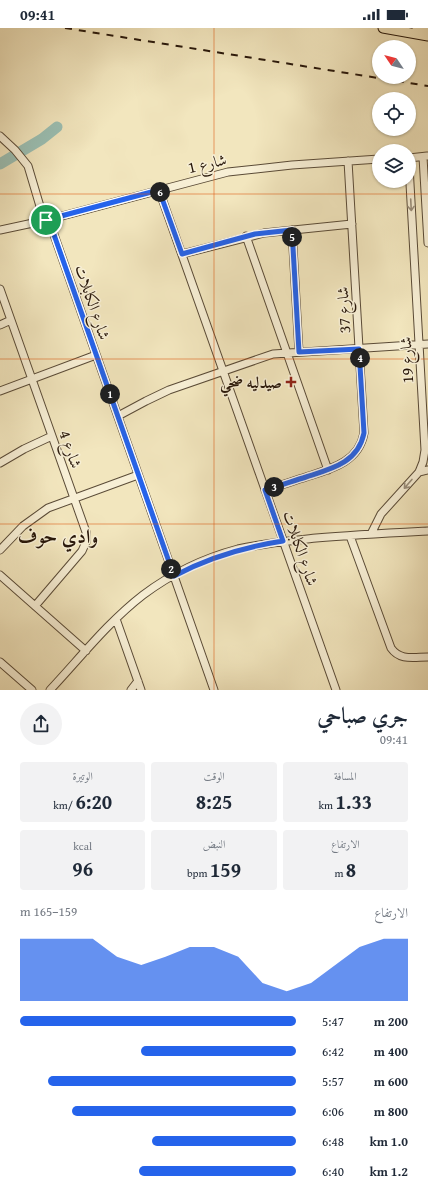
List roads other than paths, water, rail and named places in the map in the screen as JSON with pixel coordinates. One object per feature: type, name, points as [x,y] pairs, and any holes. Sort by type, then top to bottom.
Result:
[{"type":"main road","points":[[383,28],[428,36]]},
{"type":"main road","points":[[418,28],[428,30]]},
{"type":"street","name":"شارع الكابلات","points":[[0,136],[15,150],[28,166],[42,213],[52,229],[214,690]]},
{"type":"street","points":[[416,158],[426,157],[428,243]]},
{"type":"street","name":"شارع 1","points":[[0,230],[46,220],[228,172],[292,165],[372,159]]},
{"type":"street","name":"شارع 37","points":[[265,490],[328,470],[341,464],[350,458],[357,450],[364,433],[348,161]]},
{"type":"street","name":"شارع 19","points":[[371,534],[381,514],[418,472],[423,462],[425,450],[410,188]]},
{"type":"street","name":"شارع الكابلات","points":[[159,190],[336,690]]},
{"type":"street","points":[[182,254],[246,236],[352,224]]},
{"type":"street","points":[[292,230],[299,352]]},
{"type":"street","points":[[246,236],[328,470]]},
{"type":"street","name":"شارع 4","points":[[0,288],[86,532],[82,551],[35,606]]},
{"type":"street","points":[[0,325],[11,320]]},
{"type":"street","points":[[118,416],[169,390],[273,354],[428,344]]},
{"type":"street","points":[[0,391],[96,355]]},
{"type":"street","points":[[0,463],[52,436]]},
{"type":"street","points":[[418,472],[428,470]]},
{"type":"street","points":[[0,550],[22,526],[48,508],[138,475]]},
{"type":"street","points":[[50,690],[116,619],[143,596],[194,565],[216,556],[260,544],[371,534],[428,531]]},
{"type":"street","points":[[350,536],[394,653],[405,658],[428,657]]},
{"type":"street","points":[[0,575],[86,651]]},
{"type":"street","points":[[116,619],[141,690]]},
{"type":"street","points":[[0,662],[32,690]]},
{"type":"street","points":[[131,690],[138,681]]},
{"type":"waterway","points":[[0,164],[42,139],[57,127]]},
{"type":"railway","points":[[65,28],[428,86]]},
{"type":"place","name":"صيدليه ضحي","points":[[291,382]]},
{"type":"district","name":"وادي حوف","points":[[58,535]]}]
